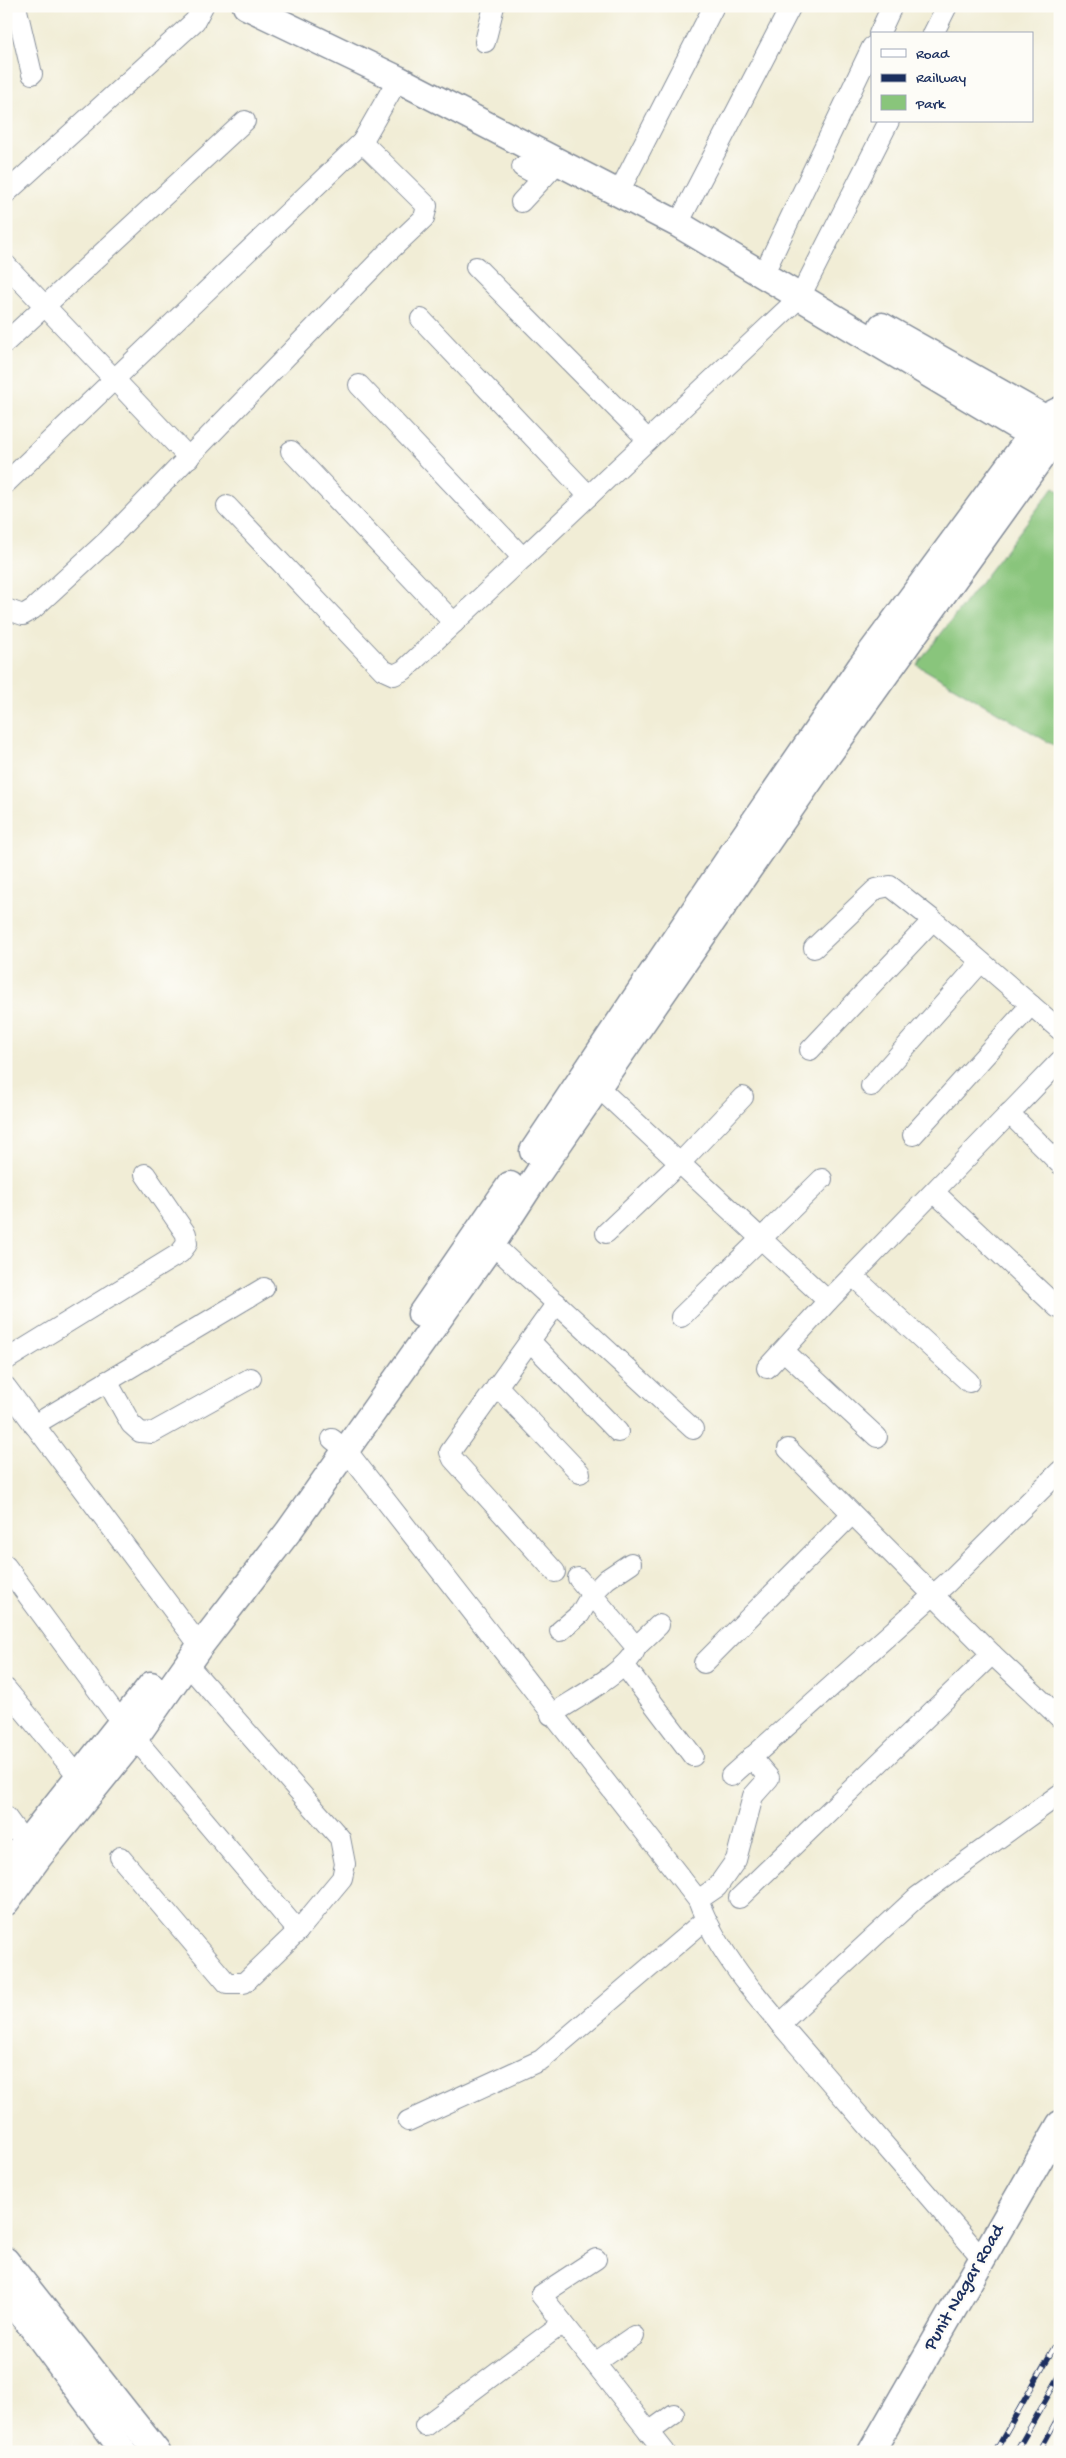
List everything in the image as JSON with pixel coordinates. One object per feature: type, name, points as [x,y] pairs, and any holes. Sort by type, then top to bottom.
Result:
[{"type":"street","points":[[16,6],[32,74]]},
{"type":"street","points":[[6,193],[194,21],[203,6]]},
{"type":"street","points":[[246,6],[360,56],[458,103],[681,218],[958,381],[1052,431]]},
{"type":"street","points":[[276,6],[398,79],[458,103],[550,170]]},
{"type":"street","points":[[485,42],[494,6]]},
{"type":"street","points":[[621,188],[714,6]]},
{"type":"street","points":[[681,218],[791,6]]},
{"type":"street","points":[[880,32],[892,6]]},
{"type":"street","points":[[934,32],[947,6]]},
{"type":"street","points":[[766,269],[871,49]]},
{"type":"street","points":[[6,483],[362,142],[398,79]]},
{"type":"street","points":[[6,342],[245,121]]},
{"type":"street","points":[[227,506],[383,670],[394,674],[404,670],[804,290],[888,122]]},
{"type":"street","points":[[6,609],[22,615],[110,539],[387,253],[424,218],[427,206],[362,142]]},
{"type":"street","points":[[522,166],[550,170],[621,188]]},
{"type":"street","points":[[521,202],[550,170]]},
{"type":"street","points":[[6,266],[189,458]]},
{"type":"street","points":[[476,266],[648,440]]},
{"type":"street","points":[[421,320],[589,496]]},
{"type":"street","points":[[359,385],[523,558]]},
{"type":"street","points":[[339,1445],[492,1244],[539,1172],[599,1088],[1052,431]]},
{"type":"street","points":[[6,1902],[129,1731],[192,1648],[288,1532],[339,1445],[523,1166],[734,851],[861,666],[1052,431]]},
{"type":"street","points":[[291,451],[454,623]]},
{"type":"street","points":[[814,948],[876,889],[890,886],[933,920],[1060,1030]]},
{"type":"street","points":[[810,1050],[933,920]]},
{"type":"street","points":[[871,1086],[981,962]]},
{"type":"street","points":[[913,1135],[1031,1005]]},
{"type":"street","points":[[767,1368],[828,1301],[1060,1061]]},
{"type":"street","points":[[599,1088],[681,1162],[828,1301]]},
{"type":"street","points":[[606,1234],[681,1162],[743,1097]]},
{"type":"street","points":[[1009,1113],[1060,1164]]},
{"type":"street","points":[[6,1360],[180,1253],[187,1244],[186,1234],[145,1174]]},
{"type":"street","points":[[682,1318],[822,1179]]},
{"type":"street","points":[[934,1192],[1058,1308]]},
{"type":"street","points":[[492,1244],[693,1429]]},
{"type":"street","points":[[852,1276],[969,1382]]},
{"type":"street","points":[[34,1425],[264,1288]]},
{"type":"street","points":[[554,1572],[453,1459],[450,1452],[557,1303]]},
{"type":"street","points":[[530,1341],[618,1432]]},
{"type":"street","points":[[784,1351],[877,1437]]},
{"type":"street","points":[[107,1381],[132,1424],[140,1432],[152,1433],[251,1378]]},
{"type":"street","points":[[497,1386],[580,1473]]},
{"type":"street","points":[[6,1387],[192,1648],[340,1838],[345,1864],[342,1878],[298,1931],[244,1983],[227,1983],[120,1856]]},
{"type":"street","points":[[339,1445],[698,1900],[705,1920],[722,1949],[780,2024],[982,2258]]},
{"type":"street","points":[[788,1449],[992,1654],[1060,1718]]},
{"type":"street","points":[[731,1776],[932,1594],[948,1582],[1060,1471]]},
{"type":"street","points":[[704,1663],[852,1514]]},
{"type":"street","points":[[560,1631],[580,1614],[592,1595],[607,1579],[630,1563]]},
{"type":"street","points":[[6,1566],[129,1731],[298,1931]]},
{"type":"street","points":[[578,1578],[636,1647]]},
{"type":"street","points":[[551,1715],[624,1665],[634,1656],[636,1647],[659,1625]]},
{"type":"street","points":[[729,1870],[746,1891],[992,1654]]},
{"type":"street","points":[[624,1665],[693,1756]]},
{"type":"street","points":[[6,1689],[79,1778]]},
{"type":"street","points":[[6,1868],[25,1842],[79,1778],[129,1731]]},
{"type":"street","points":[[698,1900],[717,1887],[736,1860],[753,1796],[769,1778],[751,1756]]},
{"type":"street","points":[[780,2024],[917,1897],[1060,1794]]},
{"type":"street","points":[[6,1817],[25,1842]]},
{"type":"street","points":[[408,2121],[540,2060],[705,1920]]},
{"type":"street","name":"Punit Nagar Road","points":[[871,2452],[1060,2124]]},
{"type":"street","points":[[596,2259],[541,2294],[665,2452]]},
{"type":"street","points":[[6,2261],[157,2452]]},
{"type":"street","points":[[6,2296],[32,2326],[124,2452]]},
{"type":"street","points":[[425,2426],[562,2323]]},
{"type":"street","points":[[595,2363],[634,2336]]},
{"type":"street","points":[[649,2432],[674,2414]]},
{"type":"green space","points":[[1054,487],[1060,491],[1060,749],[917,665]]},
{"type":"railway","points":[[995,2452],[1060,2337]]},
{"type":"railway","points":[[1016,2452],[1060,2375]]},
{"type":"railway","points":[[1039,2452],[1060,2414]]}]
